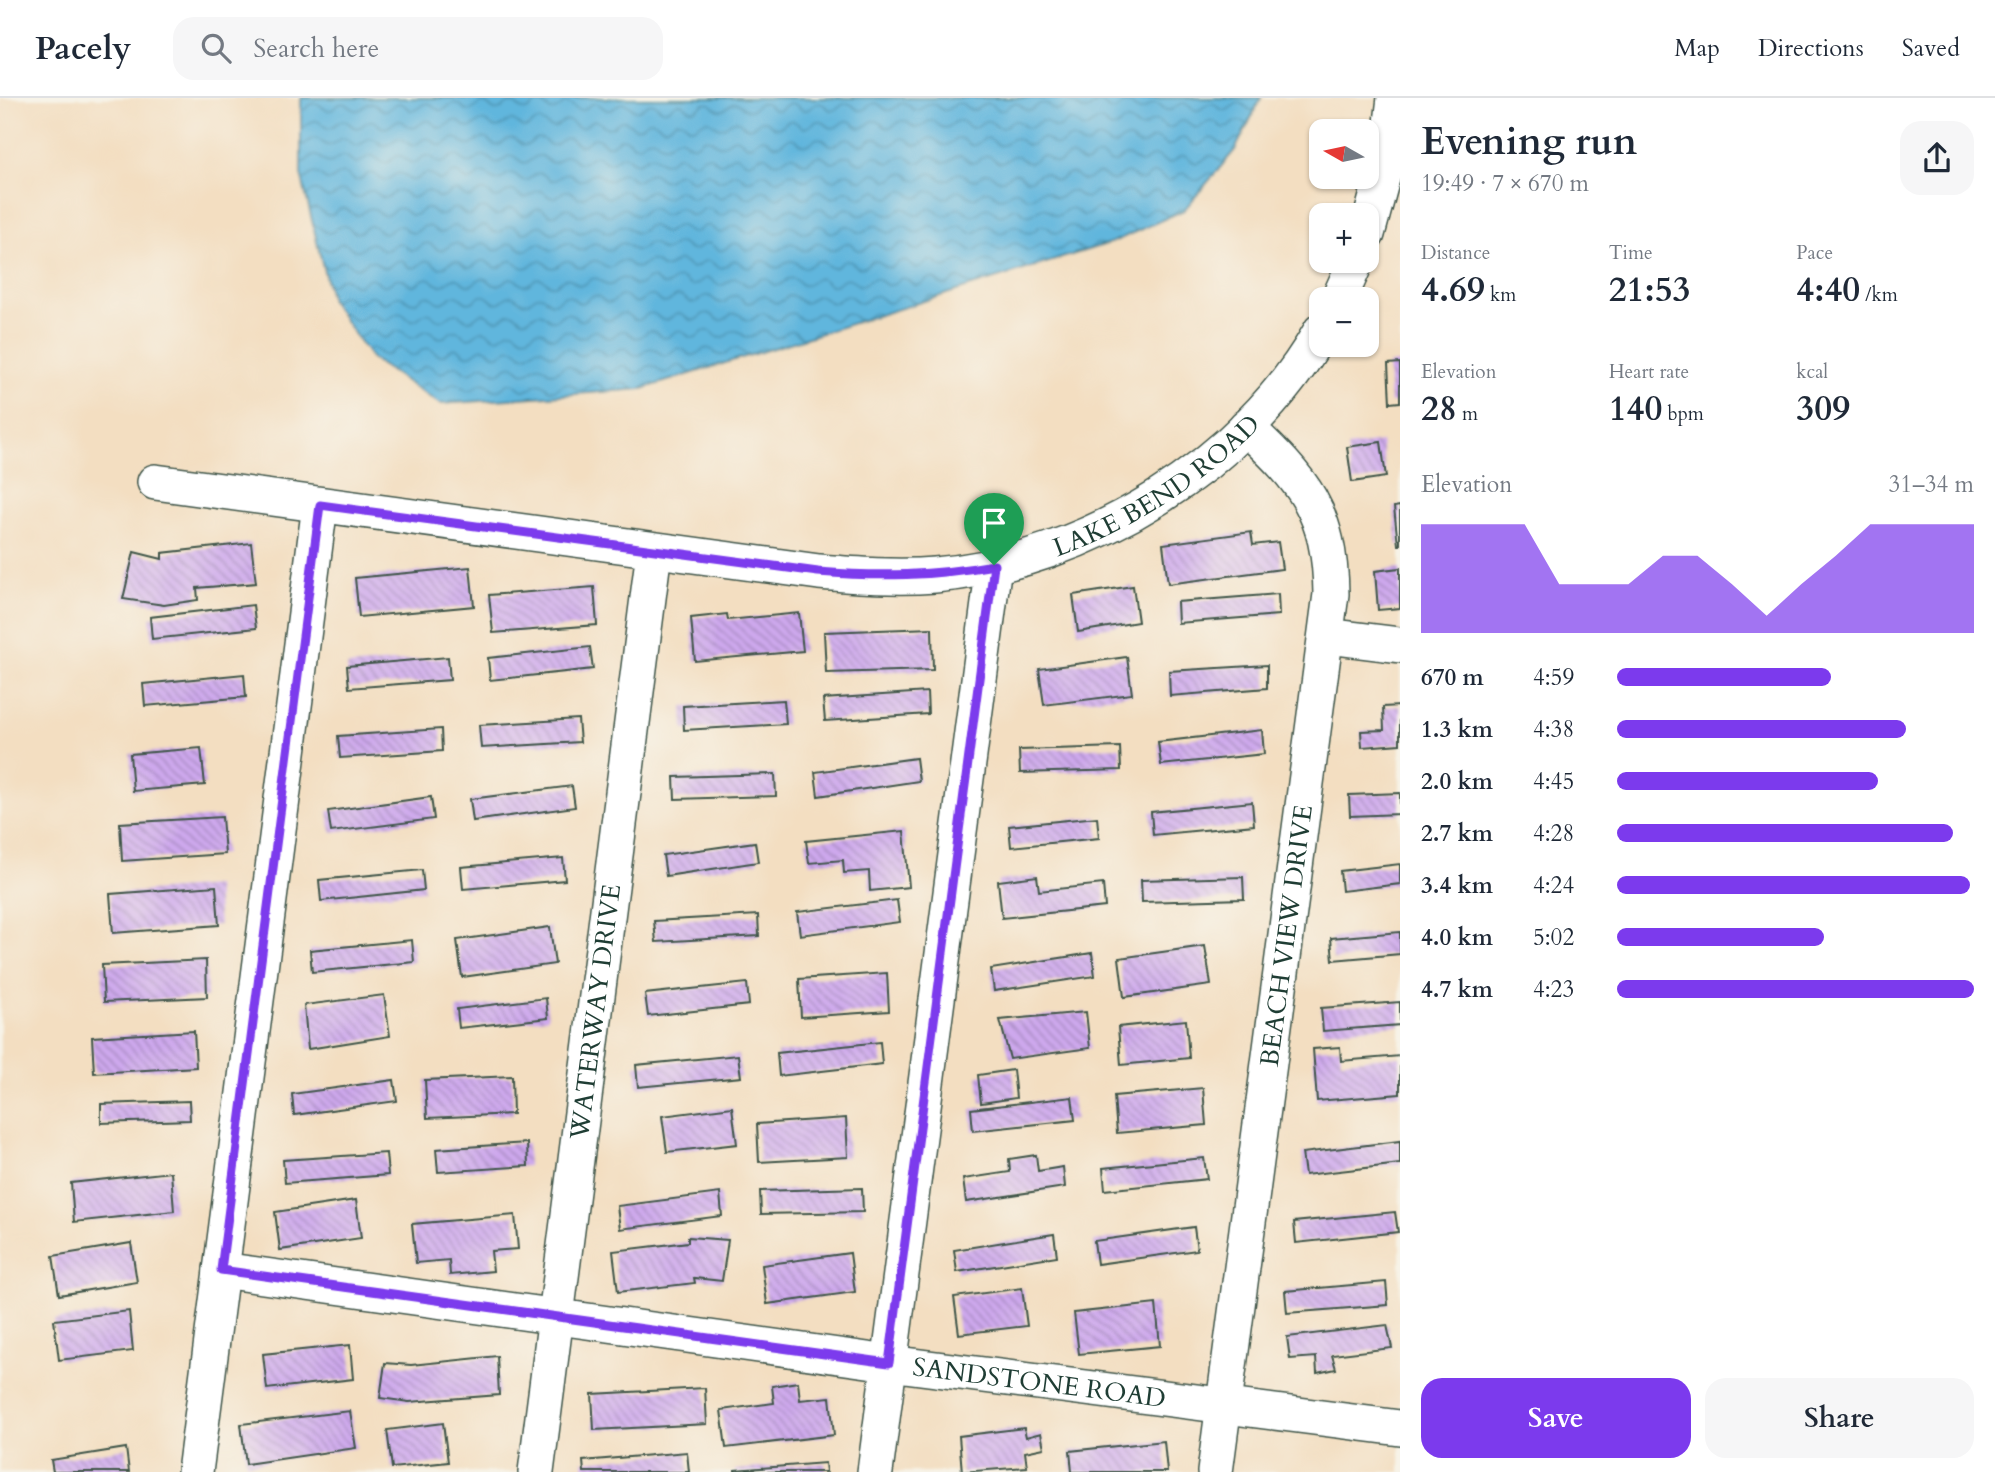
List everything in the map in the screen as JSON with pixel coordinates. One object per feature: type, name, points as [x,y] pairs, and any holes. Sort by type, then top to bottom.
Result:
[{"type":"street","points":[[1375,203],[1388,156],[1395,98]]},
{"type":"street","name":"LAKE BEND ROAD","points":[[155,482],[654,551],[876,576],[936,575],[994,565],[1068,543],[1119,520],[1166,493],[1220,452],[1246,427],[1289,378],[1309,349]]},
{"type":"street","name":"BEACH VIEW DRIVE","points":[[1215,1472],[1327,636],[1331,562],[1323,527],[1311,498],[1290,468],[1246,427]]},
{"type":"street","points":[[195,1472],[320,505]]},
{"type":"street","name":"WATERWAY DRIVE","points":[[536,1472],[654,551]]},
{"type":"street","points":[[875,1472],[994,565]]},
{"type":"street","points":[[1327,636],[1400,645]]},
{"type":"street","name":"SANDSTONE ROAD","points":[[221,1270],[556,1319],[1400,1428]]},
{"type":"water","points":[[301,98],[1261,98],[1235,150],[1184,210],[1113,242],[642,389],[440,404],[372,359],[331,301],[301,174]]},
{"type":"building","points":[[1400,363],[1400,402],[1390,403],[1388,364]]},
{"type":"building","points":[[1381,442],[1386,477],[1352,482],[1347,447]]},
{"type":"building","points":[[1400,506],[1400,545],[1398,545],[1394,507]]},
{"type":"building","points":[[1251,532],[1253,545],[1278,542],[1282,569],[1168,584],[1163,544]]},
{"type":"building","points":[[251,543],[256,583],[197,588],[198,600],[164,605],[123,599],[134,552],[162,559],[162,553]]},
{"type":"building","points":[[470,567],[474,606],[359,617],[355,578]]},
{"type":"building","points":[[1400,568],[1400,608],[1378,610],[1375,571]]},
{"type":"building","points":[[1133,586],[1138,622],[1078,632],[1073,595]]},
{"type":"building","points":[[594,587],[597,625],[493,633],[489,595]]},
{"type":"building","points":[[1278,594],[1279,615],[1178,623],[1177,602]]},
{"type":"building","points":[[253,605],[256,628],[152,639],[150,617]]},
{"type":"building","points":[[799,613],[803,651],[695,661],[691,618],[727,614],[728,620]]},
{"type":"building","points":[[932,628],[933,670],[826,673],[824,632]]},
{"type":"building","points":[[590,647],[593,669],[490,680],[488,658]]},
{"type":"building","points":[[448,657],[450,680],[349,688],[347,666]]},
{"type":"building","points":[[1127,657],[1132,694],[1044,705],[1039,669]]},
{"type":"building","points":[[1267,665],[1267,688],[1170,696],[1169,671]]},
{"type":"building","points":[[244,674],[246,697],[145,706],[143,684]]},
{"type":"building","points":[[927,692],[928,714],[825,721],[823,699]]},
{"type":"building","points":[[784,700],[786,724],[684,730],[683,706]]},
{"type":"building","points":[[1400,706],[1400,744],[1362,747],[1361,731],[1384,730],[1383,707]]},
{"type":"building","points":[[578,719],[580,742],[481,748],[479,725]]},
{"type":"building","points":[[441,729],[442,751],[340,758],[338,736]]},
{"type":"building","points":[[1262,730],[1264,754],[1161,765],[1158,742]]},
{"type":"building","points":[[1120,747],[1121,770],[1020,773],[1019,750]]},
{"type":"building","points":[[201,748],[205,785],[133,791],[130,754]]},
{"type":"building","points":[[916,758],[919,781],[818,796],[815,772]]},
{"type":"building","points":[[775,774],[776,796],[675,799],[674,777]]},
{"type":"building","points":[[572,786],[575,807],[473,821],[470,799]]},
{"type":"building","points":[[1400,793],[1400,814],[1350,816],[1349,795]]},
{"type":"building","points":[[431,797],[434,819],[331,832],[328,811]]},
{"type":"building","points":[[1252,802],[1254,825],[1153,835],[1151,812]]},
{"type":"building","points":[[222,817],[225,854],[122,861],[120,823]]},
{"type":"building","points":[[1097,817],[1099,838],[1011,847],[1009,826]]},
{"type":"building","points":[[904,831],[909,887],[870,891],[869,871],[844,873],[843,860],[809,863],[806,841]]},
{"type":"building","points":[[755,842],[758,862],[666,876],[663,855]]},
{"type":"building","points":[[563,858],[565,880],[463,889],[461,867]]},
{"type":"building","points":[[1400,864],[1400,884],[1342,891],[1340,871]]},
{"type":"building","points":[[422,870],[424,890],[321,901],[319,880]]},
{"type":"building","points":[[1037,876],[1039,891],[1103,884],[1105,907],[1002,918],[998,881]]},
{"type":"building","points":[[1243,877],[1244,899],[1142,902],[1141,880]]},
{"type":"building","points":[[216,886],[219,925],[113,933],[110,894]]},
{"type":"building","points":[[897,900],[900,922],[800,935],[797,912]]},
{"type":"building","points":[[758,915],[759,936],[656,942],[654,921]]},
{"type":"building","points":[[550,927],[555,964],[462,977],[457,940]]},
{"type":"building","points":[[1400,932],[1400,954],[1333,960],[1331,938]]},
{"type":"building","points":[[412,940],[414,962],[312,972],[310,950]]},
{"type":"building","points":[[1205,946],[1211,985],[1124,997],[1119,958]]},
{"type":"building","points":[[1092,953],[1095,976],[994,991],[991,969]]},
{"type":"building","points":[[206,960],[207,997],[104,1002],[102,965]]},
{"type":"building","points":[[887,973],[889,1011],[801,1017],[799,979]]},
{"type":"building","points":[[747,983],[749,1005],[648,1016],[645,994]]},
{"type":"building","points":[[384,995],[390,1036],[308,1049],[304,1005]]},
{"type":"building","points":[[546,998],[548,1018],[459,1028],[457,1009]]},
{"type":"building","points":[[1400,1002],[1400,1025],[1323,1031],[1321,1008]]},
{"type":"building","points":[[1086,1012],[1090,1048],[1010,1059],[1000,1020]]},
{"type":"building","points":[[1186,1020],[1189,1058],[1121,1065],[1118,1027]]},
{"type":"building","points":[[194,1031],[196,1067],[94,1073],[92,1037]]},
{"type":"building","points":[[880,1042],[882,1064],[779,1076],[777,1053]]},
{"type":"building","points":[[1340,1047],[1341,1061],[1400,1056],[1400,1094],[1317,1101],[1313,1049]]},
{"type":"building","points":[[738,1055],[741,1077],[638,1087],[636,1065]]},
{"type":"building","points":[[1013,1070],[1016,1098],[981,1103],[978,1075]]},
{"type":"building","points":[[512,1076],[513,1114],[427,1118],[425,1080]]},
{"type":"building","points":[[394,1080],[397,1101],[294,1115],[292,1094]]},
{"type":"building","points":[[1203,1088],[1206,1125],[1117,1133],[1114,1096]]},
{"type":"building","points":[[1072,1097],[1075,1120],[973,1131],[971,1109]]},
{"type":"building","points":[[189,1101],[190,1120],[101,1123],[101,1104]]},
{"type":"building","points":[[732,1107],[737,1144],[667,1152],[662,1116]]},
{"type":"building","points":[[846,1118],[848,1157],[759,1162],[757,1124]]},
{"type":"building","points":[[1400,1141],[1400,1164],[1305,1175],[1302,1153]]},
{"type":"building","points":[[527,1143],[528,1166],[438,1172],[436,1149]]},
{"type":"building","points":[[386,1153],[388,1175],[285,1183],[283,1160]]},
{"type":"building","points":[[1036,1155],[1038,1171],[1063,1167],[1065,1187],[966,1202],[963,1179],[1010,1172],[1009,1159]]},
{"type":"building","points":[[1204,1158],[1207,1179],[1105,1190],[1103,1168]]},
{"type":"building","points":[[171,1172],[174,1211],[74,1222],[71,1183]]},
{"type":"building","points":[[862,1188],[863,1212],[761,1214],[760,1191]]},
{"type":"building","points":[[720,1193],[722,1216],[620,1229],[617,1206]]},
{"type":"building","points":[[356,1200],[361,1238],[280,1250],[275,1212]]},
{"type":"building","points":[[1395,1212],[1398,1232],[1296,1243],[1294,1222]]},
{"type":"building","points":[[515,1215],[518,1249],[491,1251],[493,1271],[450,1275],[449,1260],[416,1263],[412,1224]]},
{"type":"building","points":[[1194,1227],[1197,1250],[1097,1264],[1094,1241]]},
{"type":"building","points":[[1054,1234],[1057,1256],[957,1272],[954,1250]]},
{"type":"building","points":[[688,1237],[728,1240],[722,1281],[694,1278],[695,1283],[618,1292],[613,1251],[688,1242]]},
{"type":"building","points":[[131,1243],[137,1282],[59,1295],[53,1256]]},
{"type":"building","points":[[850,1253],[855,1292],[767,1304],[762,1265]]},
{"type":"building","points":[[1386,1282],[1388,1305],[1287,1313],[1285,1291]]},
{"type":"building","points":[[1022,1288],[1027,1326],[959,1334],[954,1297]]},
{"type":"building","points":[[1156,1304],[1160,1346],[1079,1354],[1074,1313]]},
{"type":"building","points":[[129,1311],[133,1351],[59,1360],[54,1320]]},
{"type":"building","points":[[1387,1325],[1392,1348],[1332,1355],[1336,1369],[1317,1373],[1316,1357],[1290,1359],[1287,1337]]},
{"type":"building","points":[[350,1345],[353,1379],[267,1389],[263,1354]]},
{"type":"building","points":[[497,1356],[499,1395],[409,1402],[380,1398],[385,1363],[411,1365]]},
{"type":"building","points":[[798,1382],[800,1400],[830,1397],[834,1435],[726,1448],[721,1410],[774,1403],[772,1386]]},
{"type":"building","points":[[705,1388],[707,1424],[594,1430],[592,1394]]},
{"type":"building","points":[[350,1411],[356,1448],[246,1464],[241,1424]]},
{"type":"building","points":[[443,1423],[448,1462],[392,1468],[387,1430]]},
{"type":"building","points":[[1024,1428],[1026,1437],[1041,1433],[1044,1448],[1025,1452],[1027,1467],[962,1472],[959,1436]]},
{"type":"building","points":[[1164,1441],[1167,1472],[1072,1472],[1070,1451]]},
{"type":"building","points":[[126,1448],[129,1472],[53,1472],[51,1460]]},
{"type":"building","points":[[687,1452],[689,1472],[584,1472],[583,1461]]},
{"type":"building","points":[[825,1463],[826,1472],[735,1472],[735,1470]]},
{"type":"route","points":[[320,505],[818,572],[876,576],[936,575],[994,565],[889,1363],[556,1319],[221,1270],[320,505]]}]
